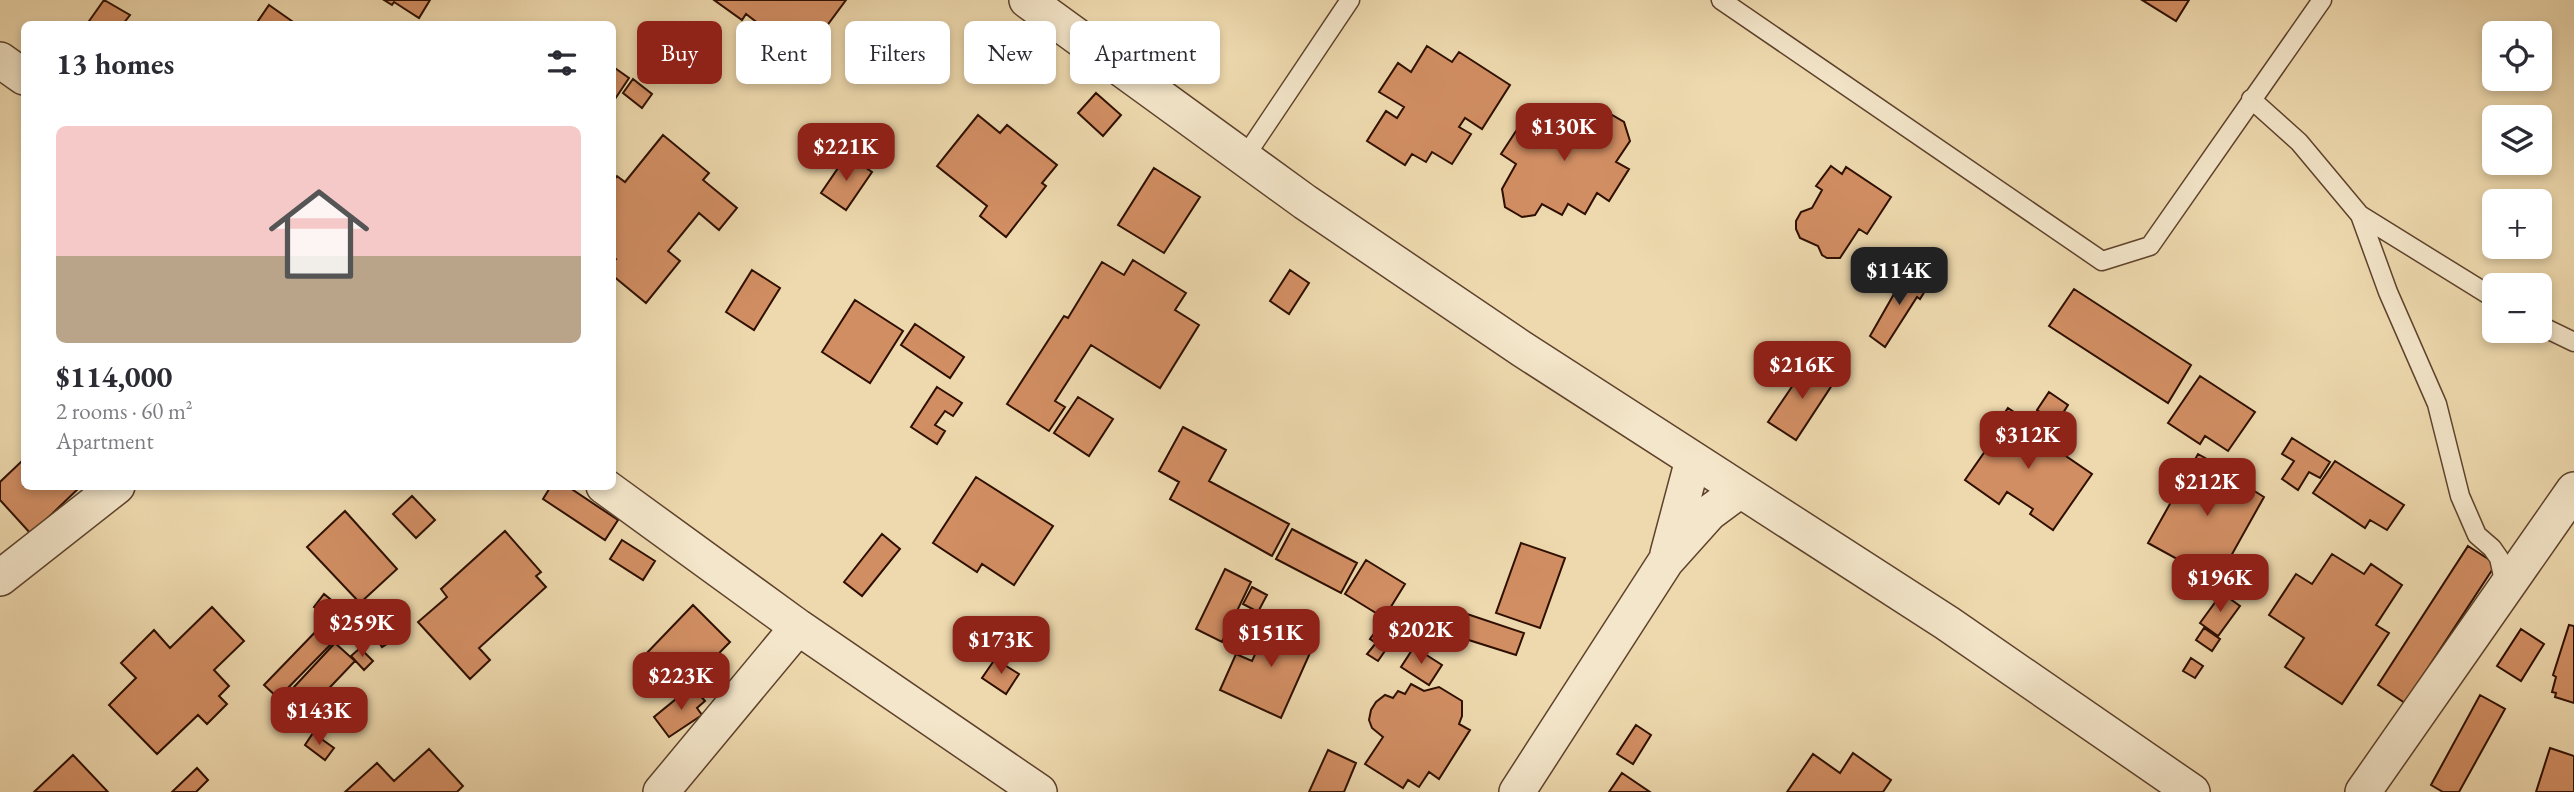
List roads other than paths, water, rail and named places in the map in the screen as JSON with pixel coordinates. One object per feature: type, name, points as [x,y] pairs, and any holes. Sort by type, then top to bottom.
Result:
[{"type":"street","points":[[1040,4],[1305,202],[1522,349],[1947,623],[2192,792]]},
{"type":"street","points":[[0,60],[21,75]]},
{"type":"street","points":[[1666,561],[1693,460]]},
{"type":"street","points":[[0,578],[112,490]]},
{"type":"street","points":[[610,490],[799,627],[1039,792]]},
{"type":"street","points":[[1517,792],[1666,561],[1709,513],[1740,490]]},
{"type":"street","points":[[2362,792],[2574,490]]},
{"type":"street","points":[[661,792],[799,627]]},
{"type":"lane","points":[[1244,158],[1350,0]]},
{"type":"lane","points":[[1721,0],[2102,261],[2150,246],[2322,0]]},
{"type":"lane","points":[[2251,99],[2299,142],[2360,215],[2482,291]]},
{"type":"lane","points":[[2360,215],[2388,292],[2437,404],[2460,496],[2477,535],[2499,558],[2506,589]]},
{"type":"lane","points":[[2552,331],[2574,342]]}]
